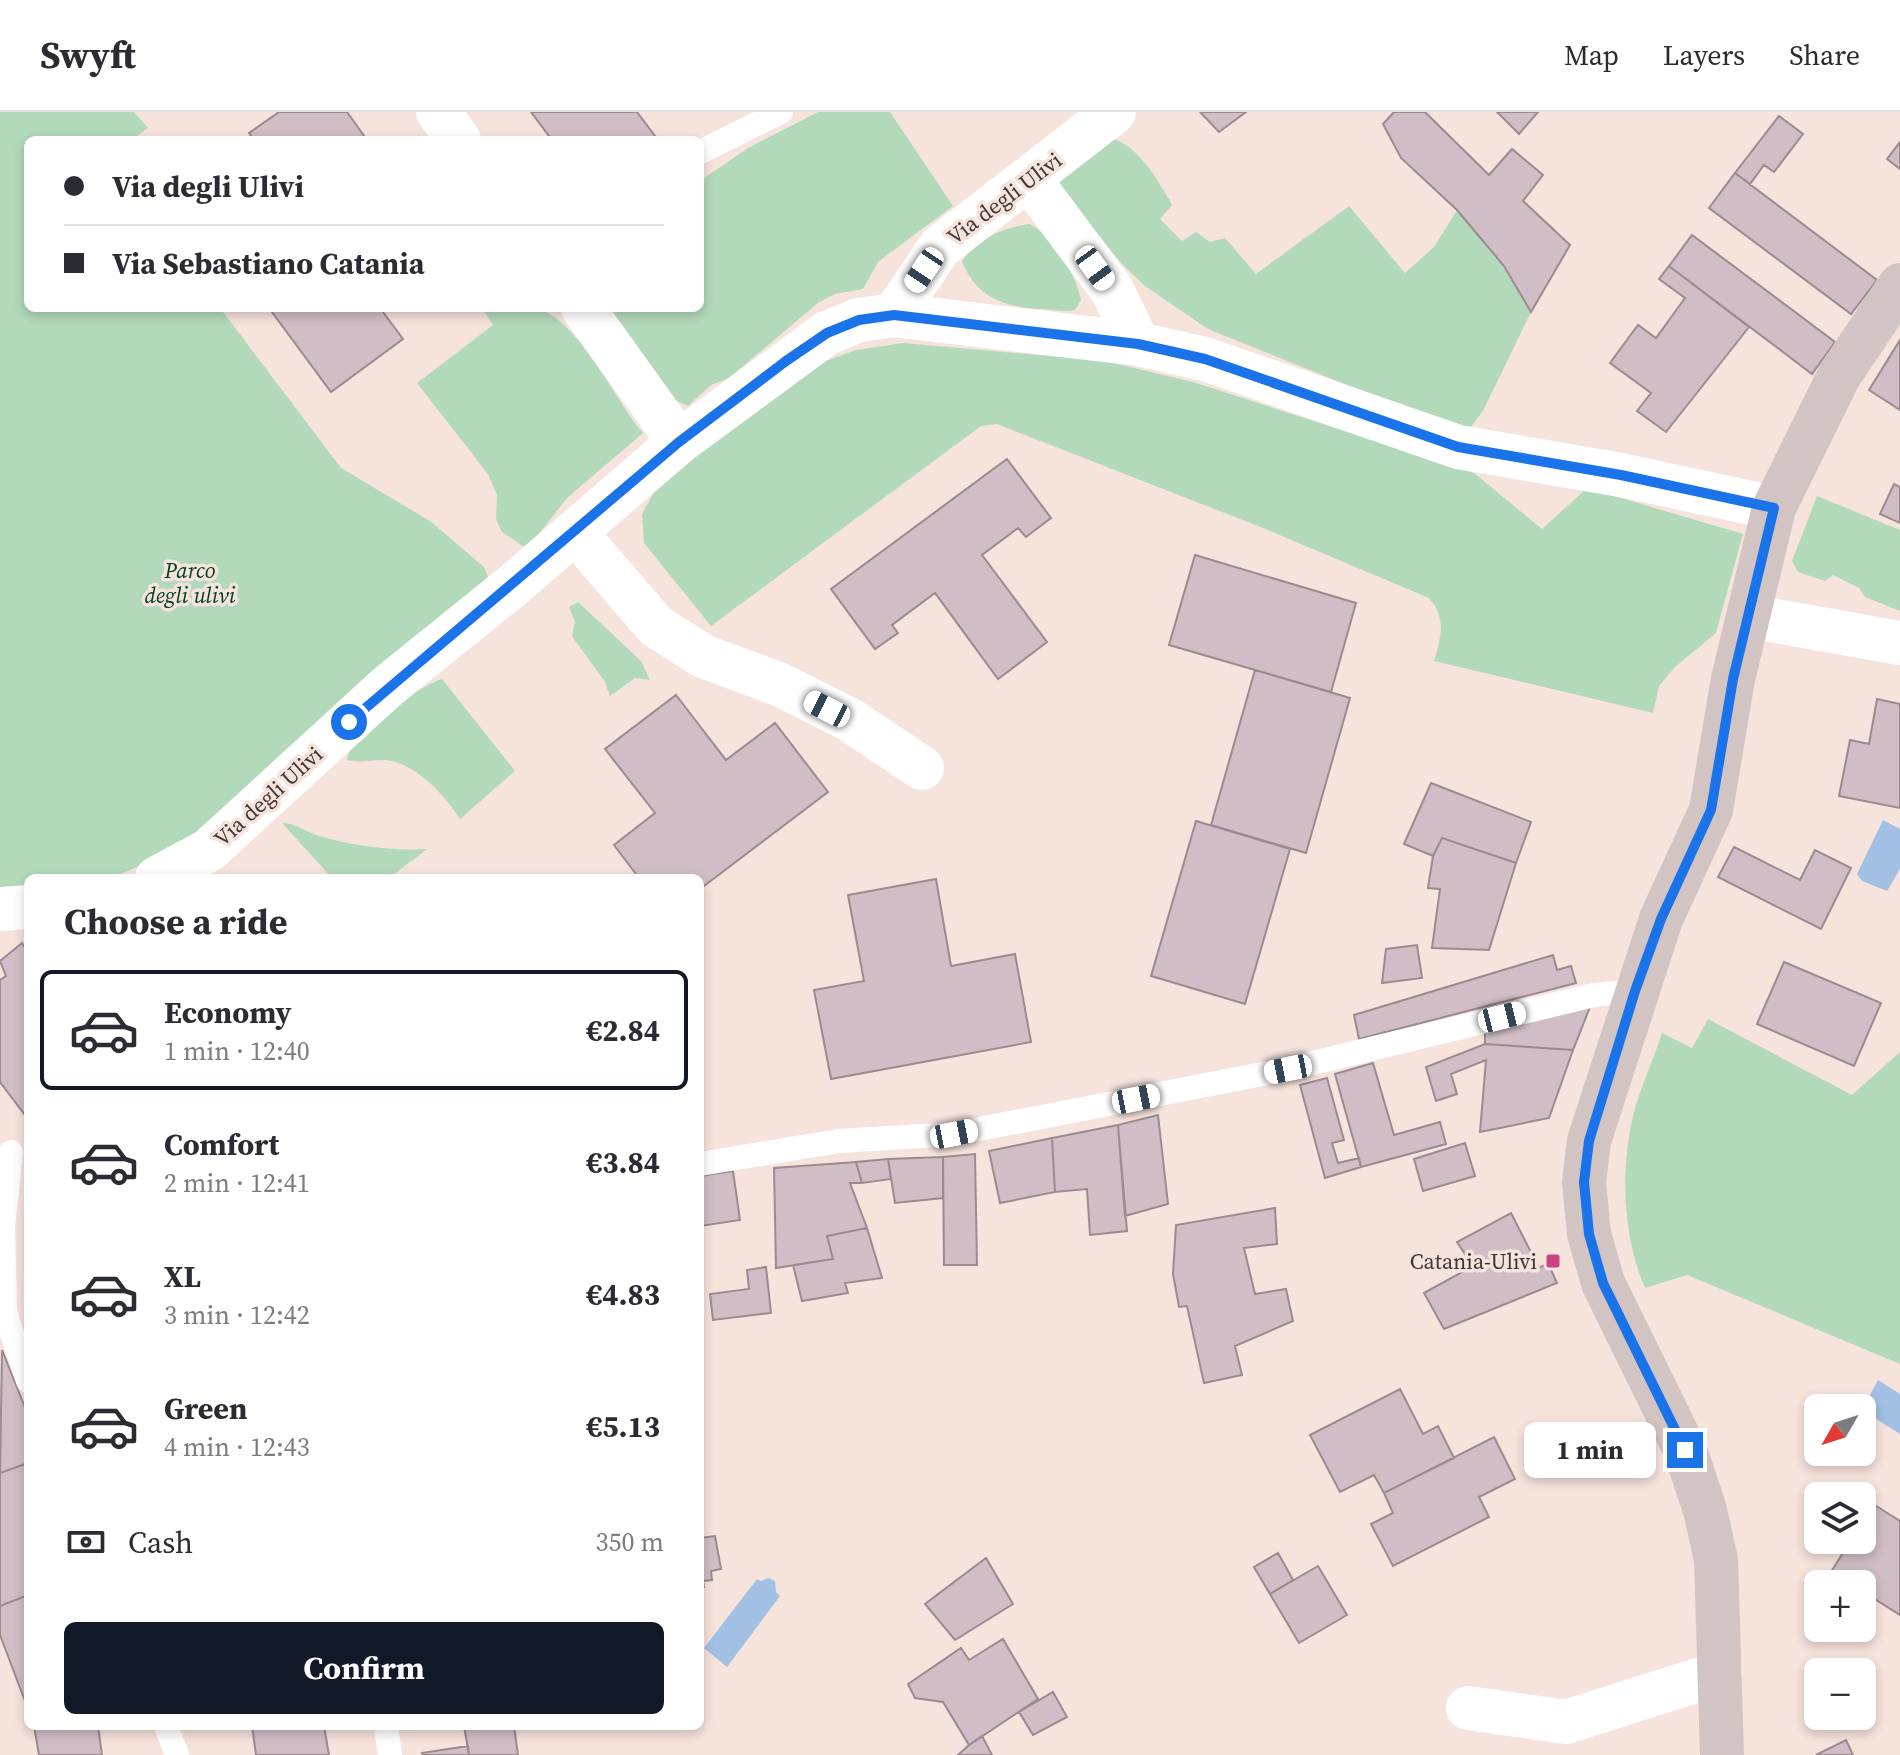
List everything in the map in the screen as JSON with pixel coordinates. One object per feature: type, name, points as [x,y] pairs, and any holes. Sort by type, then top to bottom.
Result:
[{"type":"main road","points":[[1722,1755],[1716,1560],[1705,1510],[1685,1450],[1603,1283],[1589,1234],[1584,1182],[1589,1141],[1635,991],[1661,919],[1711,810],[1733,679],[1774,508],[1839,376],[1900,285]]},
{"type":"street","points":[[438,112],[456,136]]},
{"type":"street","name":"Via degli Ulivi","points":[[164,874],[209,850],[387,687],[679,442],[827,333],[859,320],[894,315],[940,247],[1114,112]]},
{"type":"street","points":[[1030,180],[1112,290],[1138,344]]},
{"type":"street","points":[[586,312],[679,442]]},
{"type":"street","points":[[894,315],[1138,344],[1205,359],[1458,447],[1621,475],[1774,508]]},
{"type":"street","points":[[575,532],[656,626],[703,656],[781,685],[850,720],[922,768]]},
{"type":"street","points":[[1748,616],[1900,643]]},
{"type":"street","points":[[0,909],[24,907]]},
{"type":"street","points":[[1468,1708],[1566,1722],[1720,1673]]},
{"type":"lane","points":[[704,150],[781,112]]},
{"type":"lane","points":[[704,1163],[839,1141],[954,1134],[1288,1069],[1594,995],[1635,991]]},
{"type":"lane","points":[[11,1152],[3,1227],[4,1300],[13,1342],[24,1371]]},
{"type":"lane","points":[[168,1730],[177,1755]]},
{"type":"lane","points":[[387,1730],[390,1755]]},
{"type":"green space","name":"Parco degli ulivi","points":[[0,112],[134,112],[148,128],[137,136],[24,136],[24,312],[223,312],[341,468],[430,521],[484,567],[491,584],[182,848],[120,874],[24,874],[24,893],[0,895]]},
{"type":"green space","points":[[818,112],[890,112],[953,206],[878,262],[863,289],[835,294],[819,302],[729,378],[711,385],[688,406],[673,399],[603,312],[704,312],[704,178],[748,148]]},
{"type":"green space","points":[[1111,138],[1130,148],[1154,175],[1172,205],[1160,219],[1182,241],[1196,232],[1210,242],[1225,238],[1256,274],[1349,206],[1405,273],[1434,247],[1457,210],[1504,266],[1531,312],[1483,411],[1470,428],[1372,395],[1208,329],[1145,286],[1121,263],[1065,193],[1059,181]]},
{"type":"green space","points":[[1030,224],[1056,247],[1069,268],[1081,300],[1075,310],[1029,308],[1005,303],[984,292],[968,274],[962,261],[983,240],[1001,231]]},
{"type":"green space","points":[[485,312],[544,312],[553,316],[582,344],[643,433],[567,498],[527,549],[502,532],[496,519],[497,495],[488,474],[417,383],[493,325]]},
{"type":"green space","points":[[903,343],[1105,361],[1193,382],[1474,473],[1542,529],[1587,488],[1743,534],[1716,633],[1675,667],[1659,686],[1653,713],[1434,661],[1440,621],[1429,598],[1263,528],[997,424],[981,426],[711,626],[644,543],[642,514],[660,482],[820,363],[856,350]]},
{"type":"green space","points":[[1817,496],[1900,530],[1900,611],[1865,597],[1859,588],[1833,575],[1825,581],[1798,572],[1792,561]]},
{"type":"green space","points":[[578,602],[641,661],[650,680],[635,678],[610,696],[605,682],[572,636],[575,622],[569,607]]},
{"type":"green space","points":[[442,679],[515,771],[460,819],[431,784],[412,770],[386,760],[347,760],[360,737],[386,712]]},
{"type":"green space","points":[[282,823],[357,845],[427,849],[394,874],[328,874]]},
{"type":"green space","points":[[1708,1019],[1852,1095],[1900,1052],[1900,1364],[1687,1275],[1645,1288],[1632,1247],[1626,1204],[1626,1159],[1633,1116],[1662,1033],[1692,1048]]},
{"type":"water","points":[[1883,820],[1900,829],[1900,869],[1887,891],[1862,881],[1857,874]]},
{"type":"water","points":[[1878,1380],[1900,1394],[1900,1434],[1876,1419],[1876,1394],[1871,1394]]},
{"type":"water","points":[[757,1579],[775,1581],[776,1592],[780,1596],[727,1667],[704,1648]]},
{"type":"building","points":[[279,112],[347,112],[364,136],[251,136],[249,133]]},
{"type":"building","points":[[531,112],[637,112],[655,136],[549,136]]},
{"type":"building","points":[[1200,112],[1246,112],[1219,132]]},
{"type":"building","points":[[1394,112],[1425,112],[1489,175],[1512,149],[1543,175],[1523,201],[1570,245],[1531,312],[1504,266],[1457,210],[1401,158],[1383,124]]},
{"type":"building","points":[[1497,112],[1538,112],[1519,134]]},
{"type":"building","points":[[1779,116],[1803,134],[1774,172],[1764,165],[1750,184],[1735,173]]},
{"type":"building","points":[[1900,142],[1900,169],[1887,159]]},
{"type":"building","points":[[1735,173],[1877,280],[1851,314],[1709,208]]},
{"type":"building","points":[[1692,235],[1835,342],[1812,374],[1669,266]]},
{"type":"building","points":[[1669,266],[1749,327],[1666,432],[1637,411],[1651,393],[1610,363],[1638,325],[1656,338],[1685,298],[1659,279]]},
{"type":"building","points":[[272,312],[383,312],[403,339],[331,392]]},
{"type":"building","points":[[1900,340],[1900,410],[1869,390]]},
{"type":"building","points":[[1007,459],[1051,518],[1026,537],[1018,528],[982,555],[1047,642],[998,679],[935,593],[892,625],[898,633],[875,649],[831,589]]},
{"type":"building","points":[[1894,484],[1900,487],[1900,523],[1880,514]]},
{"type":"building","points":[[1195,555],[1356,603],[1331,692],[1169,645]]},
{"type":"building","points":[[1255,670],[1350,698],[1306,853],[1211,825]]},
{"type":"building","points":[[676,695],[726,760],[775,723],[828,792],[704,886],[704,874],[636,874],[614,845],[655,813],[605,749]]},
{"type":"building","points":[[1877,699],[1900,704],[1900,808],[1839,796],[1850,740],[1869,744]]},
{"type":"building","points":[[1431,783],[1531,822],[1516,863],[1442,838],[1433,856],[1404,844]]},
{"type":"building","points":[[1196,821],[1290,849],[1245,1004],[1151,976]]},
{"type":"building","points":[[1442,838],[1516,863],[1489,950],[1432,948],[1440,889],[1428,888],[1433,856]]},
{"type":"building","points":[[1734,847],[1800,880],[1815,850],[1851,868],[1821,929],[1718,877]]},
{"type":"building","points":[[936,879],[951,966],[1015,954],[1031,1042],[831,1079],[814,990],[864,981],[848,895]]},
{"type":"building","points":[[22,943],[24,1114],[0,1082],[0,980],[6,976],[0,961]]},
{"type":"building","points":[[1417,945],[1422,978],[1382,983],[1386,949]]},
{"type":"building","points":[[1553,955],[1557,970],[1571,966],[1576,983],[1359,1039],[1354,1015]]},
{"type":"building","points":[[1784,962],[1881,1003],[1854,1066],[1757,1024]]},
{"type":"building","points":[[1590,1007],[1573,1050],[1485,1044],[1485,1031]]},
{"type":"building","points":[[1485,1044],[1573,1050],[1549,1118],[1480,1132],[1486,1060],[1451,1074],[1457,1094],[1436,1101],[1426,1067]]},
{"type":"building","points":[[1373,1063],[1394,1135],[1440,1122],[1446,1144],[1361,1167],[1335,1074]]},
{"type":"building","points":[[1327,1078],[1344,1140],[1332,1143],[1338,1163],[1359,1158],[1361,1167],[1325,1178],[1300,1085]]},
{"type":"building","points":[[1158,1115],[1168,1204],[1125,1216],[1118,1125]]},
{"type":"building","points":[[1118,1125],[1127,1231],[1090,1235],[1087,1189],[1055,1192],[1052,1138]]},
{"type":"building","points":[[1052,1138],[1055,1192],[1000,1203],[989,1151]]},
{"type":"building","points":[[1465,1143],[1475,1176],[1423,1191],[1414,1159]]},
{"type":"building","points":[[975,1154],[977,1265],[944,1265],[943,1157]]},
{"type":"building","points":[[943,1157],[943,1198],[895,1203],[888,1159]]},
{"type":"building","points":[[888,1159],[891,1179],[862,1183],[856,1162]]},
{"type":"building","points":[[856,1162],[862,1183],[850,1183],[867,1228],[827,1236],[833,1259],[776,1268],[774,1168]]},
{"type":"building","points":[[733,1171],[740,1220],[704,1225],[704,1175]]},
{"type":"building","points":[[1275,1208],[1277,1244],[1244,1248],[1255,1294],[1286,1289],[1293,1321],[1235,1346],[1242,1375],[1204,1383],[1187,1306],[1179,1307],[1173,1274],[1176,1225]]},
{"type":"building","points":[[1511,1213],[1539,1268],[1548,1263],[1557,1283],[1444,1329],[1424,1293],[1473,1266],[1457,1242]]},
{"type":"building","points":[[867,1228],[882,1278],[845,1283],[848,1293],[802,1301],[793,1265],[833,1259],[827,1236]]},
{"type":"building","points":[[766,1267],[771,1313],[713,1320],[710,1294],[749,1289],[747,1270]]},
{"type":"building","points":[[2,1350],[24,1405],[24,1464],[0,1473]]},
{"type":"building","points":[[1400,1389],[1423,1434],[1438,1426],[1454,1458],[1384,1493],[1374,1475],[1340,1492],[1310,1435]]},
{"type":"building","points":[[1494,1437],[1515,1479],[1479,1497],[1489,1517],[1393,1566],[1371,1524],[1393,1513],[1384,1493]]},
{"type":"building","points":[[24,1464],[24,1597],[0,1606],[0,1473]]},
{"type":"building","points":[[1876,1506],[1900,1521],[1900,1615],[1876,1600],[1876,1570],[1832,1570],[1842,1554],[1876,1554]]},
{"type":"building","points":[[715,1536],[721,1569],[711,1571],[712,1580],[704,1581],[704,1537]]},
{"type":"building","points":[[1278,1553],[1293,1580],[1270,1594],[1254,1567]]},
{"type":"building","points":[[986,1558],[1013,1604],[955,1640],[925,1604]]},
{"type":"building","points":[[1318,1566],[1347,1615],[1299,1643],[1270,1594]]},
{"type":"building","points":[[24,1597],[24,1698],[0,1635],[0,1606]]},
{"type":"building","points":[[1003,1639],[1038,1699],[969,1745],[943,1702],[915,1698],[908,1684],[961,1648],[969,1660]]},
{"type":"building","points":[[1053,1692],[1067,1717],[1033,1735],[1019,1712]]},
{"type":"building","points":[[35,1730],[99,1730],[102,1755],[39,1755]]},
{"type":"building","points":[[253,1730],[325,1730],[329,1755],[256,1755]]},
{"type":"building","points":[[465,1730],[515,1730],[518,1755],[469,1755]]},
{"type":"building","points":[[982,1736],[992,1755],[958,1755],[969,1745]]},
{"type":"building","points":[[1846,1740],[1853,1755],[1816,1755]]},
{"type":"building","points":[[468,1746],[469,1755],[422,1753]]},
{"type":"place","name":"Catania-Ulivi","points":[[1553,1261]]},
{"type":"route","points":[[349,722],[679,442],[827,333],[859,320],[894,315],[1138,344],[1205,359],[1458,447],[1621,475],[1774,508],[1733,679],[1711,810],[1661,919],[1635,991],[1603,1088],[1589,1141],[1584,1182],[1589,1234],[1603,1283],[1685,1450]]}]
